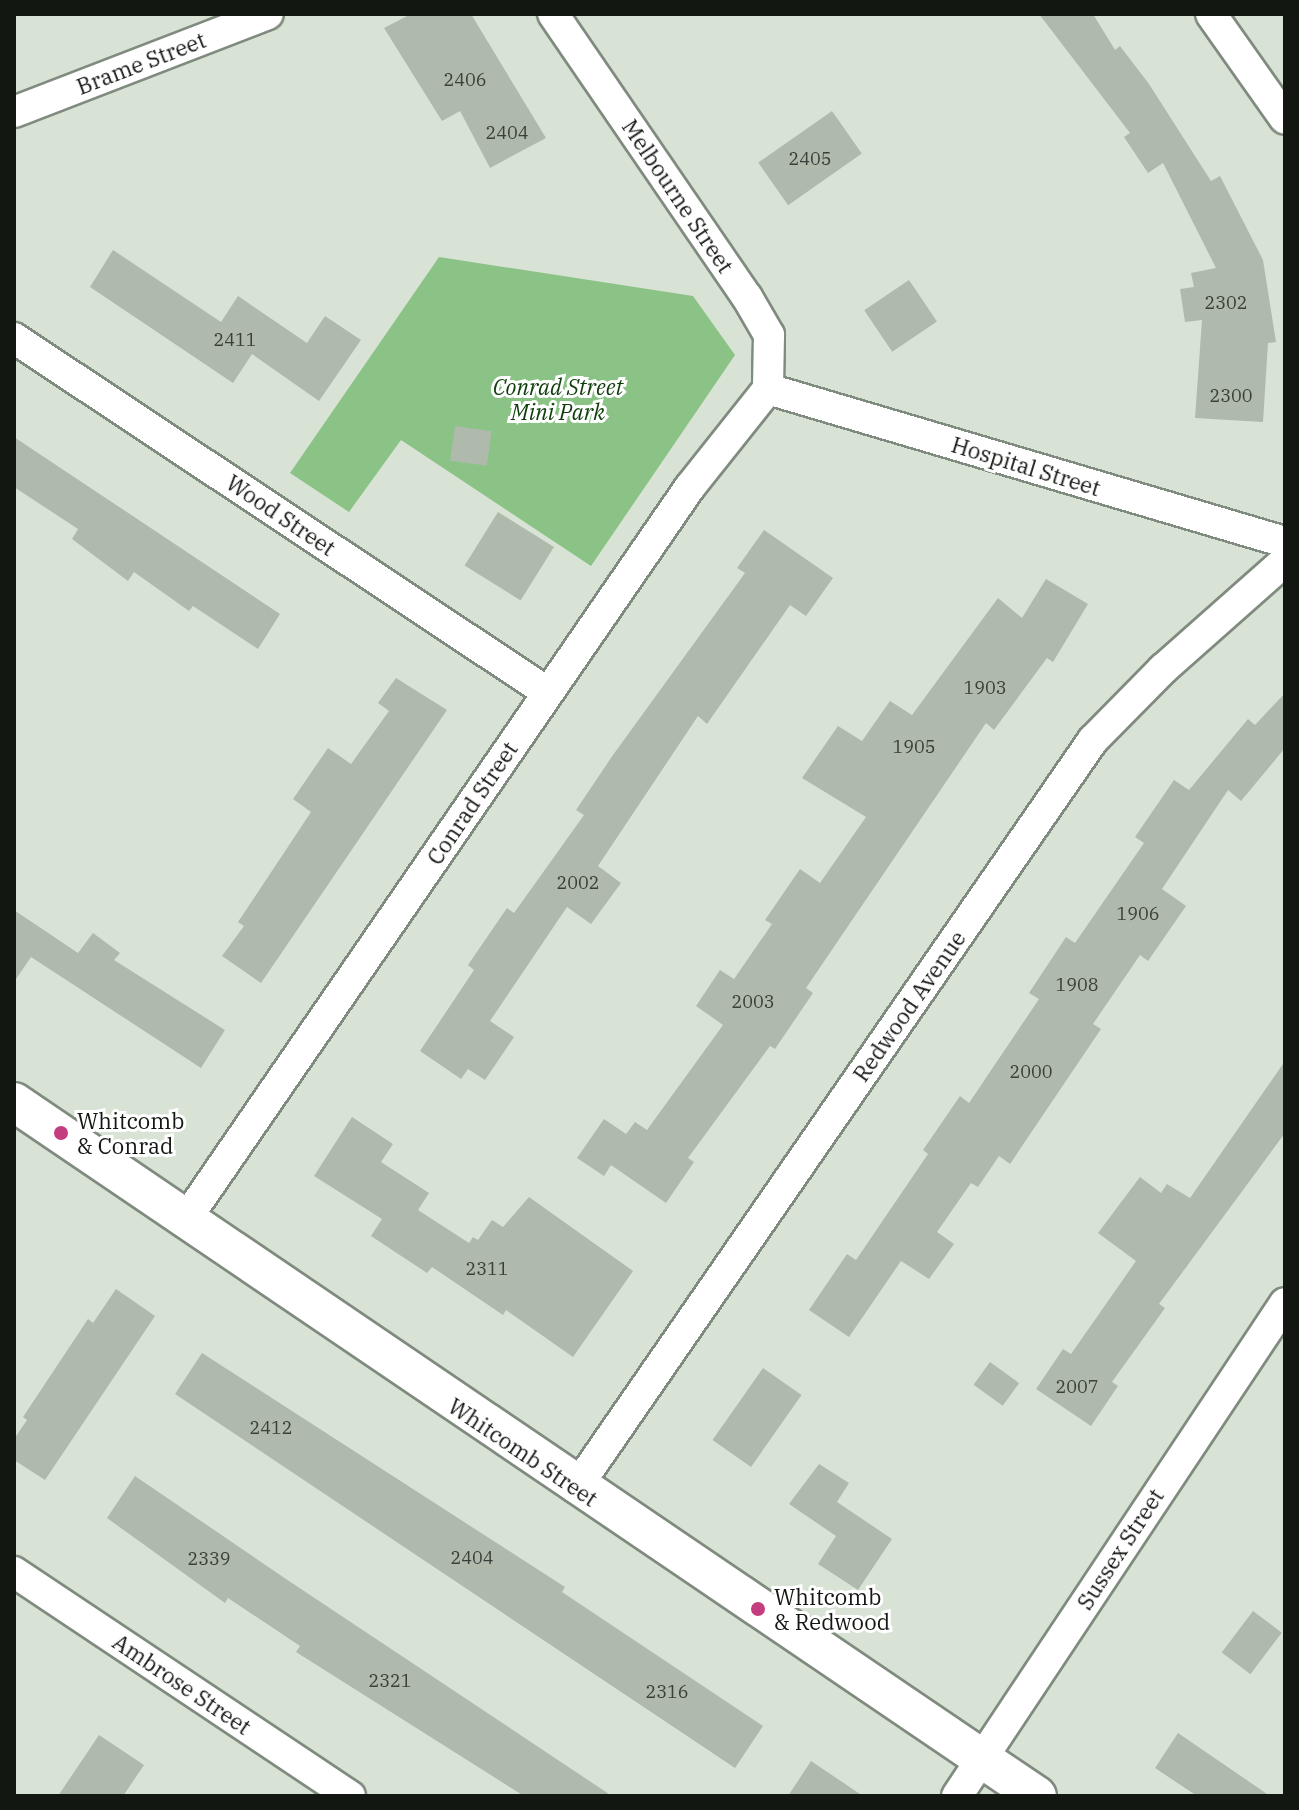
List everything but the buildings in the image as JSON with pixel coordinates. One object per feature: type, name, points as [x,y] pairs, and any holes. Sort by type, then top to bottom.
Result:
[{"type":"street","name":"Brame Street","points":[[14,112],[268,14]]},
{"type":"street","name":"Melbourne Street","points":[[553,14],[747,297],[769,335],[768,389]]},
{"type":"street","points":[[1211,14],[1285,119]]},
{"type":"street","name":"Wood Street","points":[[14,338],[547,692]]},
{"type":"street","name":"Hospital Street","points":[[768,389],[1285,542]]},
{"type":"street","name":"Conrad Street","points":[[184,1222],[690,487],[768,389]]},
{"type":"street","name":"Redwood Avenue","points":[[576,1488],[1093,740],[1163,669],[1285,561]]},
{"type":"street","name":"Whitcomb Street","points":[[14,1102],[184,1222],[576,1488],[1037,1796]]},
{"type":"street","name":"Sussex Street","points":[[957,1796],[1285,1303]]},
{"type":"street","name":"Ambrose Street","points":[[14,1572],[350,1796]]},
{"type":"green space","name":"Conrad Street Mini Park","points":[[439,257],[693,296],[735,355],[591,566],[401,440],[349,512],[290,473]]},
{"type":"place","name":"Whitcomb & Conrad","points":[[61,1133]]},
{"type":"place","name":"Whitcomb & Redwood","points":[[758,1609]]}]
